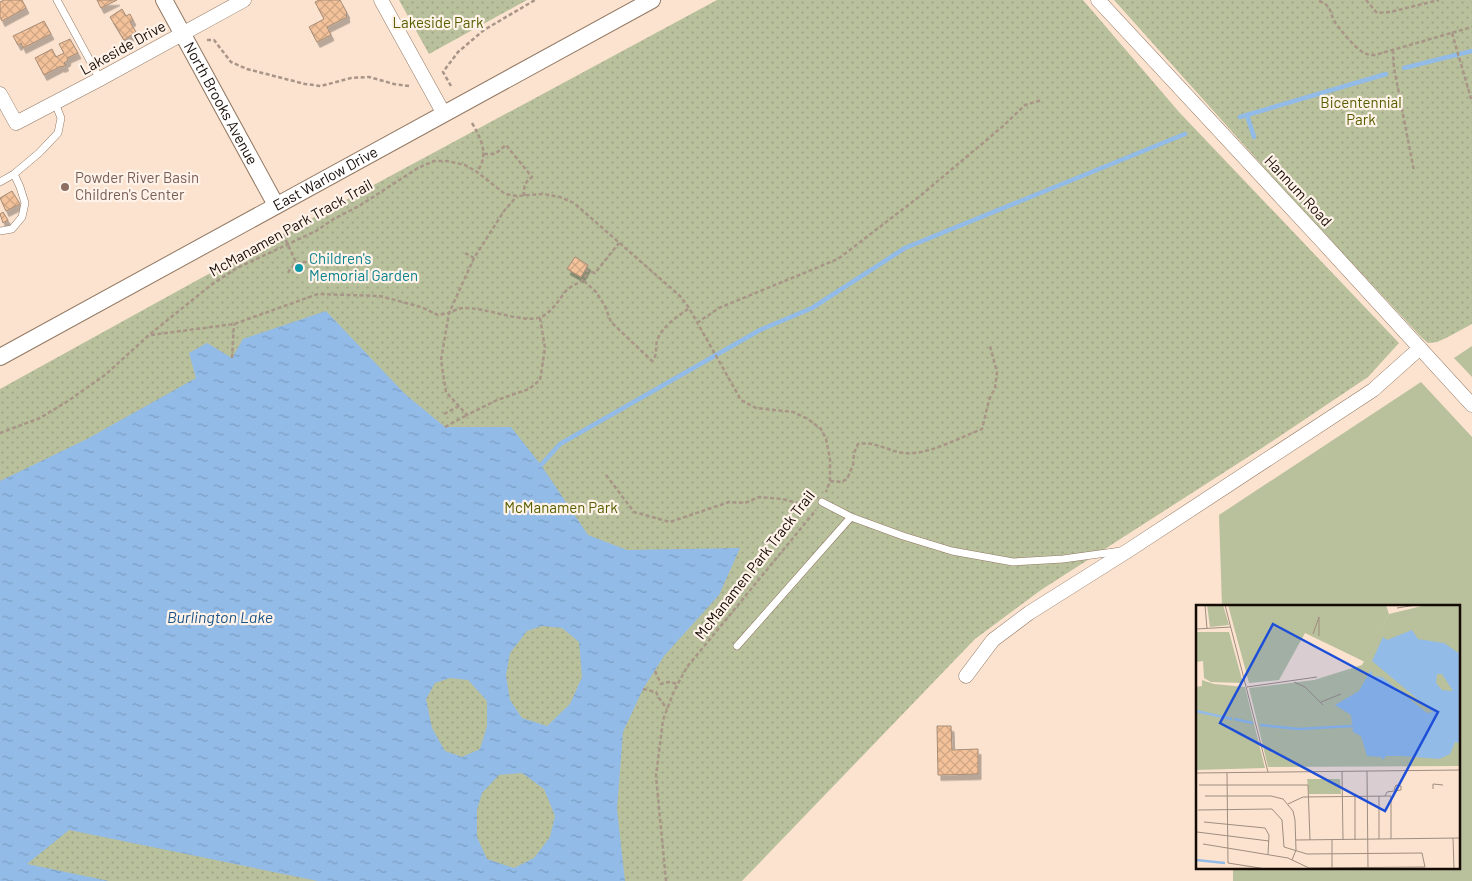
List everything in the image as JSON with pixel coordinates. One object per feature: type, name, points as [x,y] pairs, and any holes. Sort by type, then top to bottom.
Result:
[{"type":"street","name":"North Brooks Avenue","points":[[164,0],[276,205]]},
{"type":"street","name":"Lakeside Drive","points":[[0,94],[16,123],[244,0]]},
{"type":"street","points":[[381,0],[444,114]]},
{"type":"street","name":"East Warlow Drive","points":[[0,357],[652,0]]},
{"type":"street","name":"Hannum Road","points":[[1098,0],[1472,406]]},
{"type":"street","points":[[966,676],[993,640],[1029,612],[1129,550],[1374,390],[1420,348]]},
{"type":"lane","points":[[57,0],[100,79]]},
{"type":"lane","points":[[0,182],[14,174],[58,134],[61,118],[55,103]]},
{"type":"lane","points":[[0,232],[12,228],[22,217],[25,202],[14,174]]},
{"type":"lane","points":[[822,502],[850,517],[903,536],[952,550],[1013,562],[1063,560],[1129,550]]},
{"type":"lane","points":[[737,646],[850,517]]},
{"type":"path","points":[[451,86],[443,72],[458,52],[484,30],[535,0]]},
{"type":"path","points":[[1366,0],[1377,13],[1390,12],[1439,0]]},
{"type":"path","points":[[1318,1],[1325,3],[1330,9],[1334,21],[1360,50],[1366,54],[1375,55],[1472,26]]},
{"type":"path","points":[[1452,33],[1472,102]]},
{"type":"path","points":[[207,40],[214,40],[231,62],[305,84],[321,86],[351,78],[370,77],[394,84],[410,86]]},
{"type":"path","points":[[1393,50],[1394,68],[1414,171]]},
{"type":"path","points":[[697,323],[719,308],[838,259],[920,196],[1025,105],[1042,100]]},
{"type":"path","points":[[472,124],[481,138],[484,154],[483,163],[477,172]]},
{"type":"path","points":[[484,154],[495,154],[506,145],[532,177],[526,182],[524,196]]},
{"type":"path","name":"McManamen Park Track Trail","points":[[0,433],[40,418],[68,402],[105,375],[149,335],[211,284],[237,268],[316,231],[418,168],[434,161],[447,161],[465,165],[505,194],[517,196],[543,194],[560,197],[574,203],[680,296],[741,400],[756,408],[793,412],[808,419],[821,429],[826,439],[830,459],[830,481],[822,502],[752,590],[687,667],[667,709],[663,720],[656,776],[666,881]]},
{"type":"path","points":[[467,415],[446,392],[441,360],[449,313],[474,258],[496,223],[517,196]]},
{"type":"path","points":[[284,234],[300,271]]},
{"type":"path","points":[[584,281],[586,271],[595,272],[619,243]]},
{"type":"path","points":[[465,253],[474,258]]},
{"type":"path","points":[[288,273],[296,263],[310,263]]},
{"type":"path","points":[[584,281],[596,292],[605,306],[611,322],[652,361],[656,357],[657,341],[669,322],[688,308]]},
{"type":"path","points":[[149,335],[234,324],[318,294],[380,296],[421,307],[438,315],[462,308],[487,310],[522,318],[540,318],[550,311],[567,290],[584,281]]},
{"type":"path","points":[[446,427],[497,400],[529,389],[540,380],[545,348],[540,318]]},
{"type":"path","points":[[232,358],[234,324]]},
{"type":"path","points":[[830,481],[840,482],[847,479],[853,466],[854,453],[858,444],[868,442],[904,454],[923,452],[982,429],[989,400],[995,388],[997,372],[990,346]]},
{"type":"path","points":[[444,414],[459,406]]},
{"type":"path","points":[[606,474],[634,512],[670,522],[729,502],[745,503],[759,497],[782,499],[798,503],[822,502]]},
{"type":"path","points":[[655,671],[661,684],[669,682],[678,684]]},
{"type":"path","points":[[643,689],[656,692],[667,709]]},
{"type":"green space","name":"Lakeside Park","points":[[399,0],[527,0],[429,54]]},
{"type":"green space","name":"McManamen Park","points":[[717,0],[1083,0],[1179,112],[1399,343],[1368,377],[1262,448],[1041,590],[975,639],[742,881],[0,881],[0,389],[203,277]]},
{"type":"green space","name":"Bicentennial Park","points":[[1114,0],[1472,0],[1472,324],[1437,342],[1428,343],[1422,338],[1295,202]]},
{"type":"green space","points":[[1472,346],[1472,377],[1454,358]]},
{"type":"green space","points":[[1421,382],[1472,437],[1472,881],[1233,881],[1233,868],[1460,868],[1460,605],[1222,605],[1219,515]]},
{"type":"water","name":"Burlington Lake","points":[[326,311],[405,394],[445,427],[511,427],[541,465],[588,535],[627,550],[740,548],[719,595],[664,656],[643,689],[623,732],[617,809],[625,881],[318,881],[69,830],[27,864],[109,881],[0,881],[0,481],[87,439],[196,378],[189,353],[207,343],[232,358],[243,339]],"holes":[[[542,626],[562,628],[579,642],[582,677],[570,704],[547,726],[522,718],[510,700],[506,675],[510,653],[527,631]],[[450,678],[468,680],[487,701],[487,726],[480,749],[462,757],[445,751],[432,728],[426,699],[435,683]],[[522,773],[544,789],[555,816],[550,837],[534,858],[514,868],[487,859],[477,837],[477,810],[482,793],[499,775]]]},
{"type":"building","points":[[4,0],[22,0],[26,8],[2,21],[0,17],[0,2]]},
{"type":"building","points":[[97,0],[117,0],[101,8]]},
{"type":"building","points":[[319,0],[340,0],[347,13],[347,17],[327,27],[331,35],[317,42],[309,27],[324,19],[315,2]]},
{"type":"building","points":[[122,9],[126,16],[130,14],[133,20],[130,22],[136,32],[124,40],[110,17]]},
{"type":"building","points":[[44,21],[51,34],[23,48],[21,43],[18,45],[13,36]]},
{"type":"building","points":[[70,39],[78,53],[67,58],[68,60],[64,63],[66,65],[44,75],[35,58],[52,49],[56,57],[64,53],[59,44]]},
{"type":"building","points":[[12,191],[20,204],[6,211],[0,198]]},
{"type":"building","points":[[3,212],[8,220],[3,223],[0,214]]},
{"type":"building","points":[[575,257],[588,265],[581,277],[567,269]]},
{"type":"building","points":[[937,726],[951,726],[952,750],[978,749],[978,774],[938,775]]},
{"type":"waterway","points":[[1404,68],[1472,51]]},
{"type":"waterway","points":[[1240,117],[1386,74]]},
{"type":"waterway","points":[[1247,115],[1254,137]]},
{"type":"waterway","points":[[541,465],[560,444],[760,330],[812,308],[905,248],[1185,134]]},
{"type":"place","name":"Powder River Basin Children's Center","points":[[65,187]]},
{"type":"place","name":"Children's Memorial Garden","points":[[299,268]]}]
